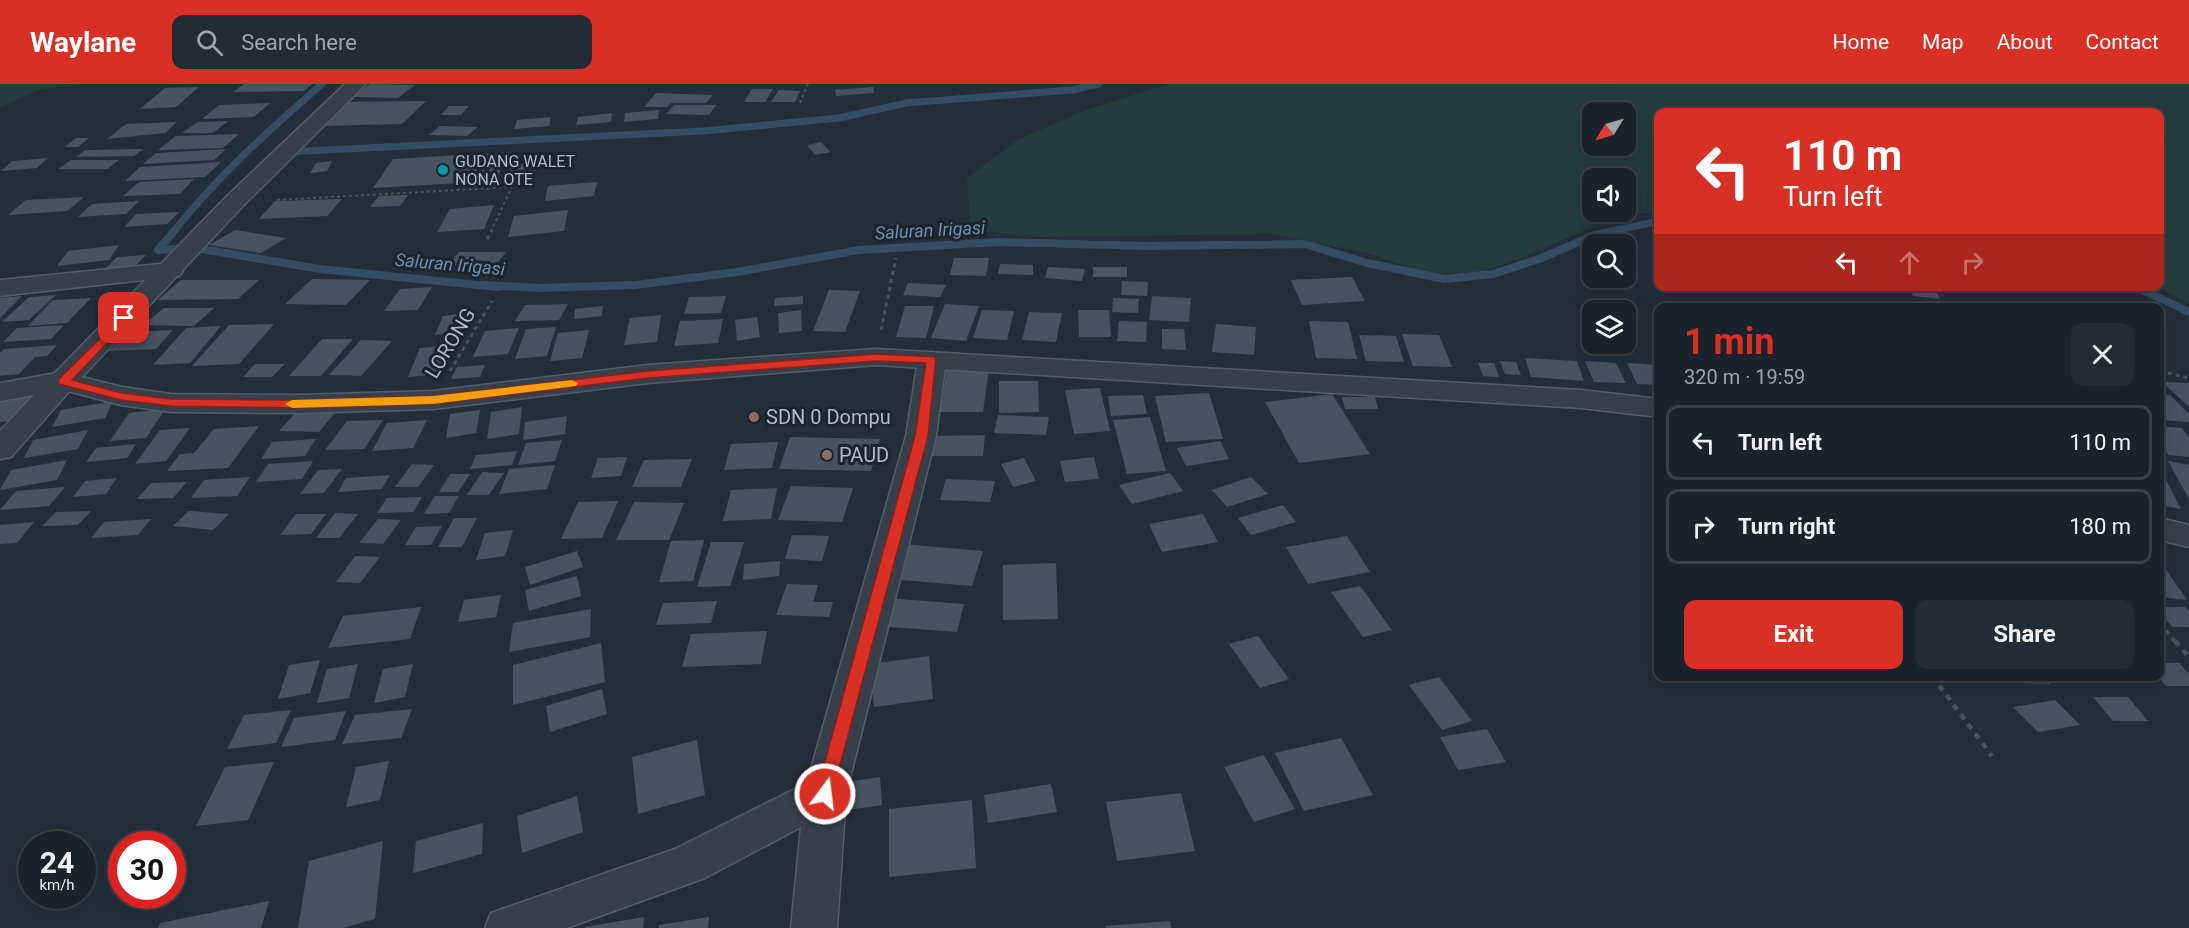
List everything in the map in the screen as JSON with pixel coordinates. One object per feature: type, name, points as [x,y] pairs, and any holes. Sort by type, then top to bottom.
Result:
[{"type":"street","points":[[0,450],[234,202],[356,84]]},
{"type":"street","points":[[0,288],[170,271]]},
{"type":"street","points":[[0,392],[63,381],[121,396],[171,403],[301,404],[433,400],[648,374],[876,357],[1581,399],[1654,407]]},
{"type":"street","points":[[814,928],[825,794],[921,436],[932,360]]},
{"type":"street","points":[[2164,530],[2189,536]]},
{"type":"street","points":[[508,928],[689,864],[825,794]]},
{"type":"path","points":[[800,103],[808,84]]},
{"type":"path","points":[[234,202],[512,187],[487,238]]},
{"type":"path","points":[[876,357],[896,258]]},
{"type":"path","name":"LORONG","points":[[433,400],[492,301]]},
{"type":"path","points":[[2164,372],[2189,378]]},
{"type":"path","points":[[2164,629],[2189,657]]},
{"type":"path","points":[[1936,681],[1992,756]]},
{"type":"green space","points":[[0,84],[85,84],[38,90],[0,108]]},
{"type":"green space","points":[[1169,84],[2189,84],[2189,304],[2164,290],[2164,108],[1654,108],[1654,213],[1636,213],[1636,168],[1582,168],[1582,222],[1605,222],[1518,259],[1479,272],[1429,274],[1367,253],[1272,234],[1039,237],[979,231],[970,225],[967,178],[1019,139],[1086,110]]},
{"type":"building","points":[[244,84],[312,84],[304,91],[233,92]]},
{"type":"building","points":[[370,84],[415,85],[398,98],[353,97]]},
{"type":"building","points":[[199,87],[176,107],[140,109],[165,88]]},
{"type":"building","points":[[873,87],[874,93],[836,96],[835,90]]},
{"type":"building","points":[[752,89],[773,89],[765,102],[744,102]]},
{"type":"building","points":[[779,90],[800,91],[795,102],[771,102]]},
{"type":"building","points":[[656,93],[713,95],[706,103],[671,103],[667,107],[644,107]]},
{"type":"building","points":[[426,101],[402,124],[322,126],[348,102]]},
{"type":"building","points":[[270,103],[254,117],[202,119],[219,105]]},
{"type":"building","points":[[674,105],[716,105],[709,115],[666,114]]},
{"type":"building","points":[[449,106],[469,106],[461,115],[441,115]]},
{"type":"building","points":[[659,110],[658,119],[624,122],[625,113]]},
{"type":"building","points":[[612,113],[611,122],[576,125],[578,117]]},
{"type":"building","points":[[551,117],[549,126],[514,129],[517,120]]},
{"type":"building","points":[[228,121],[213,133],[182,133],[198,122]]},
{"type":"building","points":[[177,122],[165,133],[107,139],[126,124]]},
{"type":"building","points":[[440,126],[478,127],[467,136],[429,135]]},
{"type":"building","points":[[239,134],[223,148],[158,150],[176,136]]},
{"type":"building","points":[[76,138],[89,138],[78,147],[65,147]]},
{"type":"building","points":[[821,142],[830,152],[815,155],[807,145]]},
{"type":"building","points":[[143,149],[134,156],[76,157],[85,150]]},
{"type":"building","points":[[226,149],[214,160],[143,164],[156,153]]},
{"type":"building","name":"GUDANG WALET NONA OTE","points":[[510,152],[495,181],[373,188],[393,159]]},
{"type":"building","points":[[48,158],[37,168],[1,171],[12,161]]},
{"type":"building","points":[[71,160],[119,160],[107,169],[58,169]]},
{"type":"building","points":[[332,161],[327,171],[310,173],[316,163]]},
{"type":"building","points":[[221,162],[205,177],[125,181],[140,167]]},
{"type":"building","points":[[539,163],[534,173],[507,174],[513,164]]},
{"type":"building","points":[[194,179],[180,194],[123,196],[139,182]]},
{"type":"building","points":[[597,182],[594,196],[545,201],[548,186]]},
{"type":"building","points":[[408,195],[400,206],[370,207],[379,196]]},
{"type":"building","points":[[84,197],[67,211],[8,215],[26,200]]},
{"type":"building","points":[[342,199],[327,216],[259,219],[275,201]]},
{"type":"building","points":[[139,201],[126,214],[78,217],[92,204]]},
{"type":"building","points":[[494,205],[484,229],[437,232],[450,209]]},
{"type":"building","points":[[568,210],[564,231],[508,237],[514,216]]},
{"type":"building","points":[[179,212],[167,224],[124,227],[136,214]]},
{"type":"building","points":[[235,230],[286,238],[261,253],[209,245]]},
{"type":"building","points":[[119,245],[109,260],[57,266],[68,251]]},
{"type":"building","points":[[459,252],[506,252],[495,266],[448,266]]},
{"type":"building","points":[[146,255],[129,272],[100,274],[117,257]]},
{"type":"building","points":[[954,258],[989,258],[986,276],[950,275]]},
{"type":"building","points":[[1000,264],[1033,265],[1033,275],[998,274]]},
{"type":"building","points":[[1048,267],[1085,269],[1082,281],[1045,278]]},
{"type":"building","points":[[1093,267],[1127,267],[1127,277],[1093,277]]},
{"type":"building","points":[[1352,277],[1365,301],[1302,305],[1291,280]]},
{"type":"building","points":[[312,279],[370,280],[346,305],[285,304]]},
{"type":"building","points":[[181,280],[259,280],[238,299],[158,300]]},
{"type":"building","points":[[1122,281],[1148,282],[1147,296],[1121,295]]},
{"type":"building","points":[[908,283],[946,285],[940,297],[903,295]]},
{"type":"building","points":[[432,287],[418,310],[384,311],[400,289]]},
{"type":"building","points":[[829,290],[860,291],[845,332],[813,331]]},
{"type":"building","points":[[1911,291],[1936,291],[1940,299],[1913,296]]},
{"type":"building","points":[[56,295],[29,320],[2,322],[29,297]]},
{"type":"building","points":[[22,296],[0,318],[0,298]]},
{"type":"building","points":[[726,296],[721,313],[684,314],[689,297]]},
{"type":"building","points":[[803,296],[803,304],[774,306],[775,298]]},
{"type":"building","points":[[1152,296],[1191,298],[1189,322],[1149,320]]},
{"type":"building","points":[[91,298],[67,323],[28,326],[53,300]]},
{"type":"building","points":[[1113,298],[1139,299],[1138,313],[1112,312]]},
{"type":"building","points":[[568,304],[559,320],[515,321],[525,305]]},
{"type":"building","points":[[945,304],[979,306],[966,341],[931,338]]},
{"type":"building","points":[[603,306],[602,316],[574,319],[575,309]]},
{"type":"building","points":[[905,306],[934,306],[926,338],[896,337]]},
{"type":"building","points":[[164,308],[214,308],[194,326],[143,325]]},
{"type":"building","points":[[801,310],[802,331],[779,333],[778,313]]},
{"type":"building","points":[[982,310],[1014,311],[1007,340],[973,338]]},
{"type":"building","points":[[1078,310],[1109,310],[1111,337],[1079,337]]},
{"type":"building","points":[[1029,312],[1062,313],[1056,342],[1022,340]]},
{"type":"building","points":[[469,313],[463,332],[435,335],[443,316]]},
{"type":"building","points":[[661,315],[657,342],[624,345],[630,318]]},
{"type":"building","points":[[757,317],[760,337],[737,341],[735,320]]},
{"type":"building","points":[[723,319],[718,343],[674,346],[680,321]]},
{"type":"building","points":[[1119,321],[1147,322],[1146,342],[1117,341]]},
{"type":"building","points":[[1309,321],[1348,322],[1357,359],[1316,358]]},
{"type":"building","points":[[274,324],[239,364],[192,366],[229,325]]},
{"type":"building","points":[[1216,324],[1256,327],[1254,355],[1212,352]]},
{"type":"building","points":[[64,325],[51,339],[3,342],[17,328]]},
{"type":"building","points":[[221,326],[190,363],[153,365],[186,328]]},
{"type":"building","points":[[556,327],[547,356],[515,359],[526,329]]},
{"type":"building","points":[[519,328],[508,354],[473,357],[485,331]]},
{"type":"building","points":[[1162,329],[1184,329],[1186,350],[1162,349]]},
{"type":"building","points":[[173,330],[156,349],[109,351],[128,332]]},
{"type":"building","points":[[589,330],[582,358],[550,361],[558,333]]},
{"type":"building","points":[[1402,334],[1439,335],[1452,367],[1413,366]]},
{"type":"building","points":[[1359,335],[1396,336],[1404,362],[1366,361]]},
{"type":"building","points":[[322,339],[353,339],[321,376],[289,376]]},
{"type":"building","points":[[361,340],[392,341],[361,376],[329,375]]},
{"type":"building","points":[[57,345],[47,356],[35,357],[19,374],[0,376],[0,353],[4,349]]},
{"type":"building","points":[[452,345],[440,374],[408,377],[420,348]]},
{"type":"building","points":[[1525,358],[1577,361],[1584,381],[1531,377]]},
{"type":"building","points":[[1500,361],[1516,362],[1521,375],[1505,374]]},
{"type":"building","points":[[1585,361],[1616,363],[1626,383],[1594,382]]},
{"type":"building","points":[[1478,363],[1494,363],[1499,377],[1483,376]]},
{"type":"building","points":[[1627,363],[1654,365],[1654,385],[1637,384]]},
{"type":"building","points":[[255,364],[285,364],[272,377],[243,377]]},
{"type":"building","points":[[485,365],[480,377],[451,379],[457,367]]},
{"type":"building","points":[[947,368],[989,368],[983,412],[940,412]]},
{"type":"building","points":[[999,381],[1038,381],[1039,412],[999,413]]},
{"type":"building","points":[[2164,382],[2189,383],[2189,407],[2164,384]]},
{"type":"building","points":[[1100,388],[1110,431],[1074,434],[1065,390]]},
{"type":"building","points":[[35,391],[11,421],[0,422],[0,395]]},
{"type":"building","points":[[1209,393],[1223,439],[1166,442],[1155,396]]},
{"type":"building","points":[[1332,394],[1370,454],[1299,463],[1265,402]]},
{"type":"building","points":[[2164,394],[2170,395],[2189,414],[2189,422],[2164,420]]},
{"type":"building","points":[[1143,395],[1147,414],[1111,416],[1108,396]]},
{"type":"building","points":[[1342,397],[1375,397],[1378,409],[1345,409]]},
{"type":"building","points":[[113,401],[105,418],[52,427],[61,410]]},
{"type":"building","points":[[522,407],[519,434],[487,439],[491,412]]},
{"type":"building","points":[[165,409],[146,438],[110,441],[129,413]]},
{"type":"building","points":[[299,409],[338,409],[319,432],[279,431]]},
{"type":"building","points":[[480,410],[476,433],[446,438],[450,414]]},
{"type":"building","points":[[998,415],[1049,417],[1046,435],[994,433]]},
{"type":"building","points":[[567,416],[565,434],[523,440],[525,422]]},
{"type":"building","points":[[1150,417],[1166,471],[1127,474],[1113,420]]},
{"type":"building","points":[[383,420],[364,449],[325,450],[347,421]]},
{"type":"building","points":[[427,420],[413,448],[372,451],[387,423]]},
{"type":"building","points":[[259,426],[228,468],[167,471],[180,454],[194,453],[214,429]]},
{"type":"building","points":[[2164,426],[2182,428],[2189,438],[2189,457],[2168,455],[2164,450]]},
{"type":"building","points":[[190,428],[166,461],[135,464],[160,430]]},
{"type":"building","points":[[88,430],[78,449],[24,458],[33,440]]},
{"type":"building","points":[[985,435],[983,456],[928,456],[932,436]]},
{"type":"building","points":[[790,437],[880,439],[871,471],[779,469]]},
{"type":"building","points":[[316,439],[305,456],[261,459],[272,442]]},
{"type":"building","points":[[562,440],[555,461],[518,465],[526,443]]},
{"type":"building","points":[[1220,441],[1229,459],[1186,466],[1177,448]]},
{"type":"building","points":[[778,442],[772,468],[724,470],[731,444]]},
{"type":"building","points":[[136,444],[127,458],[86,462],[96,448]]},
{"type":"building","points":[[517,451],[512,465],[470,469],[476,455]]},
{"type":"building","points":[[627,457],[621,476],[591,478],[598,458]]},
{"type":"building","points":[[1094,457],[1099,479],[1065,482],[1060,461]]},
{"type":"building","points":[[1024,458],[1036,481],[1013,487],[1001,464]]},
{"type":"building","points":[[692,459],[681,487],[632,487],[644,460]]},
{"type":"building","points":[[67,460],[57,480],[0,490],[11,470]]},
{"type":"building","points":[[313,461],[302,479],[256,482],[268,464]]},
{"type":"building","points":[[2168,461],[2189,465],[2189,499]]},
{"type":"building","points":[[412,464],[434,465],[418,487],[395,487]]},
{"type":"building","points":[[555,465],[547,489],[499,494],[509,469]]},
{"type":"building","points":[[342,469],[324,493],[300,494],[318,470]]},
{"type":"building","points":[[482,472],[504,473],[489,495],[467,495]]},
{"type":"building","points":[[1170,473],[1183,491],[1132,504],[1119,485]]},
{"type":"building","points":[[450,474],[470,474],[458,492],[439,492]]},
{"type":"building","points":[[390,475],[382,489],[338,492],[346,478]]},
{"type":"building","points":[[2164,476],[2181,509],[2164,506]]},
{"type":"building","points":[[250,477],[237,496],[191,498],[204,480]]},
{"type":"building","points":[[1251,477],[1268,494],[1227,507],[1212,490]]},
{"type":"building","points":[[117,478],[106,494],[73,497],[85,481]]},
{"type":"building","points":[[946,479],[995,481],[990,502],[940,500]]},
{"type":"building","points":[[187,482],[173,498],[137,499],[151,483]]},
{"type":"building","points":[[791,486],[853,488],[842,522],[778,520]]},
{"type":"building","points":[[65,487],[49,506],[0,510],[16,491]]},
{"type":"building","points":[[777,488],[771,519],[723,521],[731,490]]},
{"type":"building","points":[[435,496],[459,496],[449,513],[424,514]]},
{"type":"building","points":[[422,497],[413,512],[377,513],[387,498]]},
{"type":"building","points":[[618,501],[602,538],[561,539],[578,502]]},
{"type":"building","points":[[634,502],[684,503],[669,540],[616,540]]},
{"type":"building","points":[[1283,505],[1296,522],[1251,535],[1238,518]]},
{"type":"building","points":[[91,511],[78,525],[42,526],[56,512]]},
{"type":"building","points":[[189,511],[229,514],[213,530],[173,526]]},
{"type":"building","points":[[335,513],[358,514],[339,538],[316,538]]},
{"type":"building","points":[[296,514],[326,514],[311,534],[280,535]]},
{"type":"building","points":[[1203,514],[1218,542],[1162,552],[1149,524]]},
{"type":"building","points":[[454,518],[477,518],[462,547],[438,547]]},
{"type":"building","points":[[151,519],[138,535],[91,538],[104,522]]},
{"type":"building","points":[[378,519],[401,520],[383,544],[359,543]]},
{"type":"building","points":[[34,522],[17,543],[0,544],[0,525]]},
{"type":"building","points":[[442,526],[431,545],[405,545],[416,527]]},
{"type":"building","points":[[513,530],[505,556],[476,560],[485,533]]},
{"type":"building","points":[[792,535],[829,536],[822,561],[785,559]]},
{"type":"building","points":[[1347,536],[1370,572],[1308,584],[1286,547]]},
{"type":"building","points":[[704,540],[693,581],[659,582],[671,541]]},
{"type":"building","points":[[711,542],[744,542],[730,586],[697,587]]},
{"type":"building","points":[[903,544],[983,551],[972,586],[890,579]]},
{"type":"building","points":[[577,551],[583,567],[530,585],[525,567]]},
{"type":"building","points":[[355,556],[380,557],[360,583],[336,582]]},
{"type":"building","points":[[780,561],[779,576],[743,580],[744,564]]},
{"type":"building","points":[[1056,563],[1058,619],[1003,620],[1003,565]]},
{"type":"building","points":[[2164,567],[2187,600],[2164,597]]},
{"type":"building","points":[[577,576],[581,596],[529,611],[525,590]]},
{"type":"building","points":[[787,584],[818,585],[813,602],[833,602],[829,617],[776,615]]},
{"type":"building","points":[[1360,586],[1392,630],[1363,637],[1331,592]]},
{"type":"building","points":[[501,595],[496,617],[458,622],[464,600]]},
{"type":"building","points":[[886,598],[964,604],[957,632],[877,626]]},
{"type":"building","points":[[717,601],[711,623],[656,625],[663,603]]},
{"type":"building","points":[[421,607],[410,639],[328,648],[343,616]]},
{"type":"building","points":[[2164,607],[2185,607],[2189,611],[2189,627],[2173,627],[2164,618]]},
{"type":"building","points":[[591,609],[590,637],[509,652],[513,623]]},
{"type":"building","points":[[767,631],[761,664],[682,667],[691,634]]},
{"type":"building","points":[[1258,636],[1289,679],[1260,688],[1229,644]]},
{"type":"building","points":[[601,643],[605,682],[513,705],[513,665]]},
{"type":"building","points":[[929,656],[933,699],[874,707],[871,664]]},
{"type":"building","points":[[320,660],[310,693],[278,699],[289,665]]},
{"type":"building","points":[[2164,663],[2179,663],[2189,674],[2189,686],[2166,686],[2162,681],[2164,681]]},
{"type":"building","points":[[358,664],[349,698],[317,703],[327,669]]},
{"type":"building","points":[[413,664],[405,697],[374,703],[383,669]]},
{"type":"building","points":[[1439,677],[1472,721],[1442,730],[1409,685]]},
{"type":"building","points":[[2015,681],[2049,681],[2051,684],[2016,683]]},
{"type":"building","points":[[602,689],[607,714],[550,732],[546,706]]},
{"type":"building","points":[[2093,697],[2128,697],[2148,721],[2113,721]]},
{"type":"building","points":[[2055,700],[2080,725],[2038,732],[2013,707]]},
{"type":"building","points":[[412,709],[401,738],[342,744],[355,715]]},
{"type":"building","points":[[291,710],[276,743],[227,749],[244,715]]},
{"type":"building","points":[[346,711],[335,740],[281,747],[294,718]]},
{"type":"building","points":[[1487,729],[1506,762],[1458,770],[1440,737]]},
{"type":"building","points":[[1341,738],[1373,795],[1304,811],[1275,753]]},
{"type":"building","points":[[697,740],[705,795],[638,814],[632,757]]},
{"type":"building","points":[[1264,755],[1295,809],[1254,822],[1224,767]]},
{"type":"building","points":[[389,761],[380,800],[346,807],[356,767]]},
{"type":"building","points":[[274,762],[248,820],[196,826],[225,767]]},
{"type":"building","points":[[880,777],[882,805],[841,811],[840,783]]},
{"type":"building","points":[[1051,784],[1057,812],[988,823],[984,795]]},
{"type":"building","points":[[1181,793],[1195,851],[1117,861],[1106,802]]},
{"type":"building","points":[[577,796],[583,832],[522,853],[517,816]]},
{"type":"building","points":[[972,800],[976,868],[889,877],[889,809]]},
{"type":"building","points":[[483,823],[482,854],[413,873],[416,841]]},
{"type":"building","points":[[383,841],[375,919],[343,928],[298,928],[309,861]]},
{"type":"building","points":[[269,901],[261,928],[158,928],[160,923]]},
{"type":"building","points":[[644,917],[643,928],[585,927]]},
{"type":"building","points":[[709,917],[708,928],[659,928],[659,925]]},
{"type":"building","points":[[1170,921],[1171,928],[1105,928],[1105,926]]},
{"type":"waterway","points":[[174,231],[245,154],[322,84]]},
{"type":"waterway","points":[[287,152],[703,131],[839,118],[906,103],[1072,90],[1099,84]]},
{"type":"waterway","name":"Saluran Irigasi","points":[[1613,231],[1654,222]]},
{"type":"waterway","name":"Saluran Irigasi","points":[[175,230],[158,250],[195,248],[320,269],[498,287],[483,285],[540,288],[635,285],[737,272],[859,250],[999,242],[1146,246],[1305,244],[1367,263],[1444,279],[1493,274],[1539,259],[1595,235],[1620,230]]},
{"type":"waterway","name":"Saluran Irigasi","points":[[2145,291],[2189,312]]},
{"type":"slow traffic","points":[[292,404],[433,400],[572,383]]},
{"type":"place","name":"GUDANG WALET NONA OTE","points":[[443,170]]},
{"type":"place","name":"SDN 0 Dompu","points":[[754,417]]},
{"type":"place","name":"PAUD","points":[[827,455]]},
{"type":"route","points":[[124,318],[63,381],[121,396],[171,403],[301,404],[433,400],[648,374],[876,357],[932,360],[921,436],[825,794]]}]
